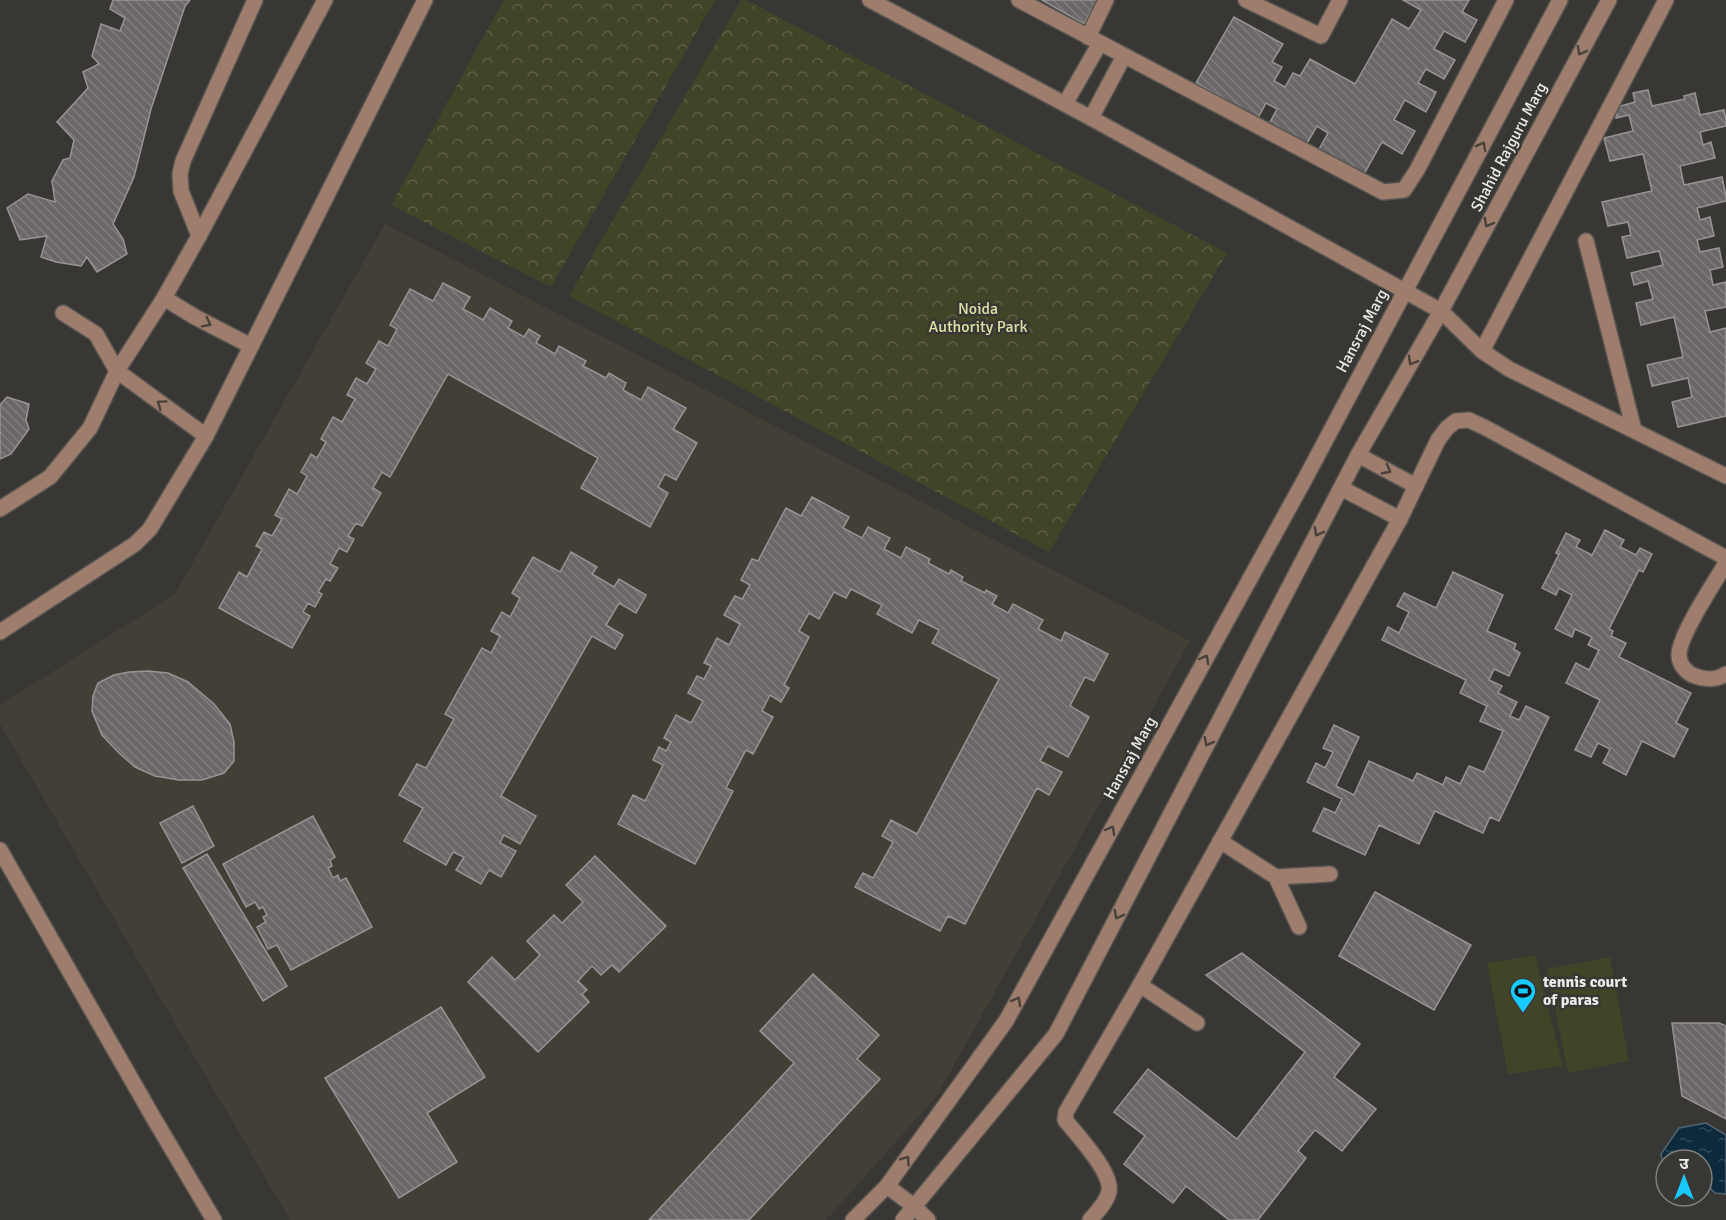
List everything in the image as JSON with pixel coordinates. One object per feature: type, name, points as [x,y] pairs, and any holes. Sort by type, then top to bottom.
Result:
[{"type":"street","points":[[199,236],[181,191],[180,174],[183,161],[255,0]]},
{"type":"street","points":[[0,509],[50,477],[90,428],[117,371],[164,298],[199,236],[326,0]]},
{"type":"street","points":[[0,632],[135,544],[150,529],[206,436],[425,0]]},
{"type":"street","points":[[870,0],[1441,310],[1482,351],[1509,369],[1726,476]]},
{"type":"street","points":[[1019,0],[1383,192],[1404,190],[1417,170],[1506,0]]},
{"type":"street","points":[[1065,104],[1094,40],[1106,0]]},
{"type":"street","points":[[1246,0],[1321,36],[1340,0]]},
{"type":"street","name":"Shahid Rajguru Marg","points":[[1404,290],[1560,0]]},
{"type":"street","name":"Shahid Rajguru Marg","points":[[1441,310],[1609,0]]},
{"type":"street","points":[[1482,351],[1666,0]]},
{"type":"street","points":[[1091,118],[1124,56]]},
{"type":"street","points":[[1586,241],[1634,430]]},
{"type":"street","name":"Hansraj Marg","points":[[853,1220],[887,1186],[1006,1021],[1305,478],[1404,290]]},
{"type":"street","points":[[164,298],[251,346]]},
{"type":"street","points":[[903,1220],[1056,1034],[1358,455],[1441,310]]},
{"type":"street","points":[[63,313],[96,334],[117,371],[206,436]]},
{"type":"street","points":[[1090,1220],[1106,1200],[1109,1180],[1104,1170],[1065,1120],[1065,1116],[1400,519],[1437,440],[1447,428],[1456,421],[1469,420],[1726,558]]},
{"type":"street","points":[[1358,455],[1416,486]]},
{"type":"street","points":[[1341,488],[1400,519]]},
{"type":"street","points":[[1726,563],[1687,629],[1679,655],[1681,666],[1691,675],[1702,679],[1720,678],[1726,674]]},
{"type":"street","points":[[1220,841],[1276,877],[1299,927]]},
{"type":"street","points":[[0,850],[214,1220]]},
{"type":"street","points":[[1276,877],[1330,874]]},
{"type":"street","points":[[1140,985],[1197,1023]]},
{"type":"street","points":[[887,1186],[928,1220]]},
{"type":"shaded area","points":[[385,224],[1190,641],[937,1096],[826,1220],[290,1220],[0,724],[0,705],[175,594]]},
{"type":"green space","points":[[504,0],[715,0],[551,287],[391,205]]},
{"type":"green space","name":"Noida Authority Park","points":[[741,0],[746,0],[1227,253],[1049,552],[569,296]]},
{"type":"green space","name":"tennis court of paras","points":[[1535,955],[1563,1066],[1508,1074],[1487,963]]},
{"type":"green space","points":[[1610,957],[1629,1061],[1568,1073],[1547,969]]},
{"type":"water","points":[[1706,1123],[1726,1135],[1726,1194],[1714,1192],[1714,1148],[1665,1148],[1679,1128]]},
{"type":"building","points":[[113,0],[190,0],[185,6],[151,109],[134,177],[113,224],[123,239],[127,254],[97,272],[87,257],[81,266],[41,257],[47,236],[20,240],[7,208],[28,194],[55,202],[52,181],[63,160],[70,158],[74,140],[57,122],[88,88],[83,72],[99,64],[92,56],[101,24],[120,31],[125,18],[110,9]]},
{"type":"building","points":[[1042,0],[1097,0],[1084,24]]},
{"type":"building","points":[[1403,0],[1469,0],[1462,12],[1477,20],[1465,42],[1444,31],[1434,49],[1455,60],[1444,79],[1426,69],[1418,83],[1436,92],[1426,112],[1405,100],[1394,120],[1415,131],[1402,154],[1382,142],[1363,176],[1318,151],[1328,133],[1317,126],[1306,145],[1269,124],[1277,109],[1266,103],[1258,118],[1196,83],[1234,17],[1283,44],[1272,62],[1282,67],[1274,81],[1285,87],[1293,73],[1300,76],[1310,59],[1355,84],[1392,19],[1409,29],[1421,10]]},
{"type":"building","points":[[1648,90],[1652,106],[1685,99],[1684,96],[1695,93],[1700,115],[1724,110],[1726,120],[1726,126],[1700,132],[1703,145],[1711,142],[1715,158],[1680,166],[1684,185],[1722,177],[1726,196],[1726,201],[1697,208],[1700,220],[1710,217],[1714,236],[1697,240],[1700,252],[1719,248],[1723,267],[1710,270],[1713,285],[1726,282],[1726,307],[1705,311],[1710,332],[1726,328],[1726,416],[1678,427],[1672,402],[1692,397],[1688,378],[1652,386],[1647,365],[1683,357],[1674,317],[1641,325],[1636,303],[1653,299],[1648,281],[1634,285],[1631,273],[1663,265],[1659,251],[1627,258],[1622,237],[1631,235],[1628,222],[1608,226],[1602,202],[1652,191],[1643,154],[1610,161],[1604,138],[1633,131],[1629,115],[1616,118],[1617,107],[1635,102],[1633,93]]},
{"type":"building","points":[[443,283],[470,297],[463,309],[483,320],[490,308],[512,321],[508,328],[524,337],[529,329],[540,336],[536,343],[555,354],[559,346],[586,361],[583,366],[606,378],[609,373],[626,383],[623,390],[641,400],[648,387],[686,408],[673,429],[697,443],[676,480],[665,474],[658,487],[668,493],[650,527],[581,488],[598,458],[448,374],[390,477],[382,472],[373,488],[381,493],[362,526],[356,523],[348,536],[354,539],[347,552],[339,548],[330,564],[338,568],[330,581],[326,579],[318,592],[322,594],[315,607],[308,603],[303,612],[310,616],[292,648],[219,608],[239,572],[247,577],[262,549],[256,546],[264,532],[272,536],[282,519],[275,515],[289,489],[297,494],[307,476],[301,472],[311,454],[317,458],[326,442],[321,439],[333,417],[342,422],[355,399],[347,395],[356,378],[367,384],[376,369],[366,363],[379,341],[388,346],[397,329],[390,325],[410,289],[433,301]]},
{"type":"building","points":[[7,397],[29,404],[26,420],[29,429],[11,454],[0,459],[0,405]]},
{"type":"building","points":[[812,497],[849,517],[843,528],[862,538],[868,527],[890,538],[884,549],[901,558],[906,547],[930,559],[928,563],[949,574],[951,570],[963,577],[961,581],[985,593],[986,590],[997,596],[992,604],[1008,613],[1013,604],[1043,620],[1038,629],[1061,641],[1065,632],[1108,654],[1094,681],[1085,677],[1070,706],[1089,717],[1068,757],[1048,746],[1040,761],[1062,772],[1049,795],[1037,788],[965,924],[948,916],[940,931],[855,887],[863,873],[873,878],[893,842],[882,836],[891,820],[917,834],[999,679],[932,643],[939,630],[919,620],[912,633],[877,614],[882,605],[851,589],[846,598],[834,592],[819,619],[809,613],[799,631],[809,637],[784,685],[789,688],[781,702],[770,695],[762,711],[773,717],[753,754],[746,750],[726,788],[733,791],[695,864],[618,824],[633,795],[645,801],[663,765],[653,760],[659,747],[666,751],[671,742],[664,738],[676,715],[691,723],[703,701],[688,693],[697,676],[704,679],[711,666],[704,663],[717,638],[729,645],[740,624],[724,615],[735,596],[742,599],[750,585],[741,580],[752,559],[758,561],[786,508],[801,516]]},
{"type":"building","points":[[1605,530],[1624,540],[1620,547],[1636,555],[1640,548],[1652,554],[1643,572],[1639,570],[1609,629],[1613,631],[1611,636],[1626,643],[1619,657],[1691,693],[1676,723],[1688,729],[1674,757],[1642,741],[1626,775],[1603,763],[1610,749],[1598,743],[1591,757],[1575,750],[1600,700],[1566,683],[1576,663],[1589,670],[1599,650],[1588,645],[1592,637],[1575,629],[1572,637],[1555,629],[1572,595],[1559,588],[1556,595],[1542,588],[1559,554],[1556,553],[1566,533],[1580,540],[1576,547],[1592,555]]},
{"type":"building","points":[[571,552],[597,567],[592,574],[614,587],[619,579],[646,595],[636,613],[619,603],[606,625],[623,635],[615,649],[592,636],[501,796],[536,816],[520,844],[504,835],[500,843],[516,851],[501,877],[489,870],[481,884],[456,870],[464,857],[453,852],[446,865],[404,841],[423,808],[399,795],[417,764],[426,768],[454,719],[445,714],[482,648],[491,653],[500,636],[491,631],[502,612],[510,617],[520,598],[512,593],[533,557],[560,572]]},
{"type":"building","points":[[1453,572],[1503,595],[1487,631],[1516,644],[1514,649],[1520,653],[1509,676],[1494,669],[1489,680],[1502,686],[1498,693],[1517,702],[1510,716],[1519,720],[1526,706],[1549,717],[1499,821],[1490,817],[1483,833],[1435,811],[1419,844],[1379,825],[1365,855],[1313,831],[1324,808],[1335,813],[1342,799],[1307,782],[1316,763],[1325,768],[1333,752],[1323,748],[1334,725],[1359,737],[1336,786],[1354,795],[1369,761],[1413,781],[1417,773],[1443,785],[1446,777],[1460,784],[1469,766],[1484,772],[1503,731],[1480,721],[1487,706],[1460,693],[1466,680],[1382,640],[1388,627],[1399,633],[1409,612],[1397,606],[1404,593],[1436,608]]},
{"type":"building","points":[[148,671],[168,673],[188,682],[214,704],[230,724],[234,742],[234,761],[224,773],[202,780],[179,780],[155,776],[135,767],[102,735],[92,711],[93,696],[98,683],[114,675]]},
{"type":"building","points":[[193,806],[214,846],[182,863],[160,823]]},
{"type":"building","points":[[313,816],[335,857],[330,860],[332,866],[328,868],[333,878],[338,875],[340,881],[346,878],[372,927],[291,970],[277,945],[268,949],[257,927],[266,922],[263,917],[267,915],[263,907],[259,909],[255,902],[246,907],[223,864]]},
{"type":"building","points":[[207,854],[287,986],[263,1001],[183,868]]},
{"type":"building","points":[[595,856],[666,926],[619,972],[612,965],[601,975],[592,966],[578,981],[587,990],[582,994],[589,1002],[538,1052],[468,982],[492,957],[515,980],[540,955],[527,941],[554,915],[562,923],[583,902],[566,885]]},
{"type":"building","points":[[1375,892],[1471,945],[1434,1010],[1339,956]]},
{"type":"building","points":[[1242,953],[1360,1044],[1334,1077],[1376,1109],[1342,1151],[1315,1130],[1298,1151],[1306,1158],[1258,1220],[1229,1220],[1186,1186],[1173,1203],[1124,1164],[1145,1136],[1114,1112],[1148,1069],[1237,1139],[1305,1052],[1206,975]]},
{"type":"building","points":[[813,974],[879,1035],[857,1059],[880,1079],[749,1220],[649,1220],[794,1063],[760,1031]]},
{"type":"building","points":[[441,1007],[485,1077],[427,1113],[457,1162],[399,1198],[325,1078]]},
{"type":"building","points":[[1672,1023],[1719,1023],[1726,1026],[1726,1119],[1682,1096]]},
{"type":"place","name":"tennis court of paras","points":[[1523,1014]]}]
